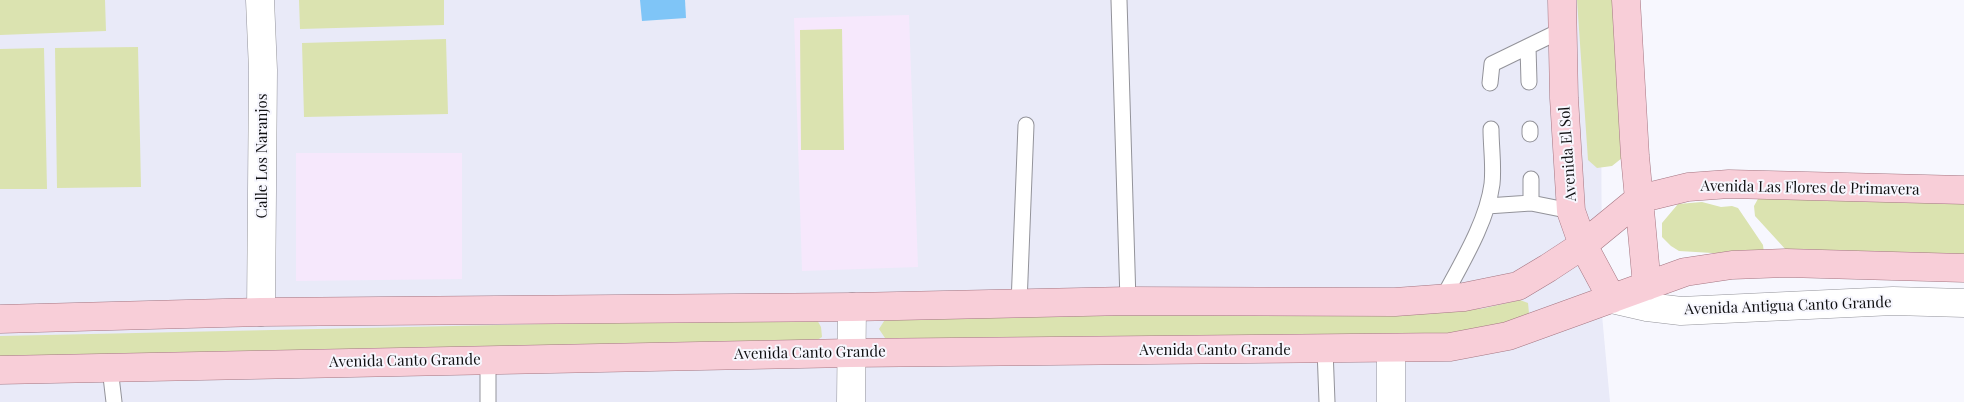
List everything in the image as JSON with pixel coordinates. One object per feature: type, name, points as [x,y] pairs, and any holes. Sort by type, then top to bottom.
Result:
[{"type":"main road","name":"Avenida El Sol","points":[[1562,0],[1571,211],[1583,245],[1612,299]]},
{"type":"main road","points":[[1626,0],[1639,199],[1647,286]]},
{"type":"main road","name":"Avenida Las Flores de Primavera","points":[[1583,245],[1639,199],[1688,187],[1729,184],[1964,190]]},
{"type":"main road","points":[[0,319],[261,312],[852,307],[1128,301],[1378,302],[1464,297],[1518,286],[1583,245]]},
{"type":"main road","points":[[1612,299],[1685,272],[1732,265],[1786,263],[1964,268]]},
{"type":"main road","name":"Avenida Canto Grande","points":[[0,370],[850,353],[1450,347],[1508,336],[1612,299]]},
{"type":"street","name":"Calle Los Naranjos","points":[[260,0],[262,70],[261,312]]},
{"type":"street","name":"Avenida Antigua Canto Grande","points":[[1612,299],[1647,308],[1681,311],[1893,301],[1964,303]]},
{"type":"street","points":[[851,402],[850,353],[852,307]]},
{"type":"street","points":[[1390,349],[1391,402]]},
{"type":"lane","points":[[1119,0],[1128,301]]},
{"type":"lane","points":[[1490,83],[1492,64],[1562,30]]},
{"type":"lane","points":[[1528,47],[1529,82]]},
{"type":"lane","points":[[1019,304],[1026,125]]},
{"type":"lane","points":[[1443,298],[1469,248],[1487,206],[1492,183],[1491,129]]},
{"type":"lane","points":[[1531,179],[1531,203]]},
{"type":"lane","points":[[1487,206],[1531,203],[1571,211]]},
{"type":"lane","points":[[1325,349],[1327,402]]},
{"type":"lane","points":[[488,359],[488,402]]},
{"type":"lane","points":[[110,368],[114,402]]},
{"type":"shaded area","points":[[0,0],[1591,0],[1601,74],[1602,315],[1610,402],[0,402]]},
{"type":"shaded area","points":[[909,15],[918,267],[802,271],[794,18]]},
{"type":"shaded area","points":[[296,153],[462,153],[462,279],[296,281]]},
{"type":"green space","points":[[0,0],[105,0],[106,31],[0,35]]},
{"type":"green space","points":[[299,0],[444,0],[444,25],[300,29]]},
{"type":"green space","points":[[1577,0],[1616,0],[1622,158],[1612,166],[1597,168],[1588,160]]},
{"type":"green space","points":[[842,29],[844,150],[801,150],[800,30]]},
{"type":"green space","points":[[446,39],[448,114],[304,117],[302,43]]},
{"type":"green space","points":[[138,47],[141,187],[57,188],[55,48]]},
{"type":"green space","points":[[44,48],[47,189],[0,189],[0,49]]},
{"type":"green space","points":[[1759,197],[1964,200],[1964,258],[1787,251],[1755,216],[1754,206]]},
{"type":"green space","points":[[1702,202],[1721,207],[1732,206],[1738,208],[1763,245],[1764,253],[1729,254],[1679,251],[1671,246],[1662,237],[1662,223],[1678,204]]},
{"type":"green space","points":[[1520,300],[1528,303],[1529,313],[1523,323],[1440,335],[887,341],[879,329],[886,318],[1481,309]]},
{"type":"green space","points":[[816,318],[821,327],[822,337],[811,344],[0,357],[0,336]]},
{"type":"water","points":[[640,0],[685,0],[686,18],[642,21]]}]
